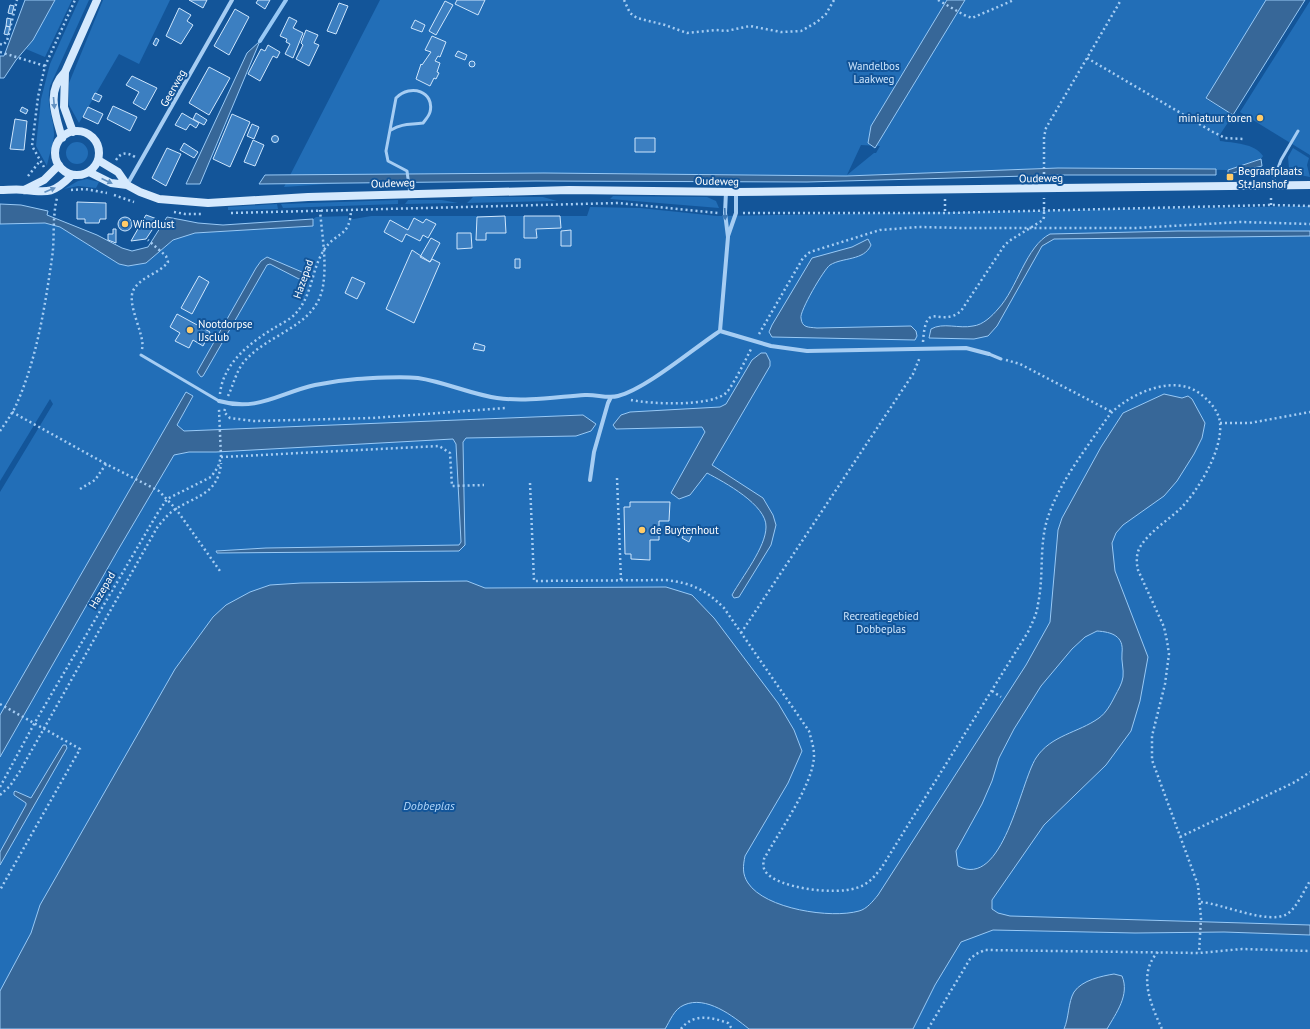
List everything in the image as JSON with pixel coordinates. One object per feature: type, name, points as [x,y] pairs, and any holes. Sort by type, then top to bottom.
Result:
[{"type":"main road","points":[[62,138],[52,101],[58,80],[65,72],[96,0]]},
{"type":"main road","points":[[65,72],[64,107],[73,132]]},
{"type":"main road","points":[[73,132],[84,133],[93,139],[98,149],[98,160],[89,172],[78,175],[72,175],[59,166],[55,151],[62,138],[73,132]]},
{"type":"main road","name":"Oudeweg","points":[[98,160],[118,172],[127,185]]},
{"type":"main road","points":[[24,190],[44,180],[59,166]]},
{"type":"main road","name":"Oudeweg","points":[[89,172],[110,183],[127,185],[140,192],[159,199],[208,203],[410,194],[569,190],[736,192],[1310,185]]},
{"type":"main road","points":[[0,190],[24,190],[43,193],[50,191],[64,183],[72,175]]},
{"type":"street","name":"Geerweg","points":[[127,185],[232,0]]},
{"type":"street","points":[[726,192],[724,213],[728,237]]},
{"type":"street","points":[[720,330],[728,237],[736,213],[736,192]]},
{"type":"street","points":[[720,330],[755,342],[807,351],[966,348],[989,354]]},
{"type":"street","points":[[219,401],[237,405],[256,404],[315,385],[355,380],[391,378],[417,378],[497,398],[523,400],[593,395],[611,398],[634,389],[720,330]]},
{"type":"street","points":[[590,480],[594,452],[608,402],[611,398]]},
{"type":"lane","points":[[391,130],[401,124],[412,125],[423,123],[430,113],[431,105],[426,96],[419,91],[411,89],[402,92],[396,98],[386,151],[388,161],[407,170],[410,194]]},
{"type":"lane","points":[[1272,185],[1277,169],[1298,131]]},
{"type":"lane","points":[[989,354],[1001,359]]},
{"type":"lane","points":[[141,355],[219,401]]},
{"type":"path","points":[[0,44],[3,45],[8,41],[17,0]]},
{"type":"path","points":[[624,0],[630,13],[637,18],[665,25],[687,33],[693,33],[716,30],[726,31],[750,26],[781,32],[801,32],[817,22],[826,14],[834,0]]},
{"type":"path","points":[[938,0],[964,16],[976,17],[1014,0]]},
{"type":"path","points":[[1044,178],[1044,137],[1046,128],[1121,0]]},
{"type":"path","points":[[0,52],[45,66]]},
{"type":"path","points":[[1087,58],[1213,132],[1232,140],[1244,139]]},
{"type":"path","points":[[26,179],[40,161]]},
{"type":"path","points":[[68,191],[85,189],[98,191]]},
{"type":"path","points":[[945,190],[946,213]]},
{"type":"path","points":[[0,431],[12,412],[25,382],[34,351],[55,236],[53,216],[58,195]]},
{"type":"path","name":"Hazepad","points":[[219,401],[225,375],[238,355],[261,336],[295,315],[306,300],[318,260],[329,242],[348,228],[351,221],[351,210],[618,203],[724,213]]},
{"type":"path","points":[[736,213],[946,213],[1044,209],[1271,205],[1310,206]]},
{"type":"path","points":[[741,633],[913,374],[923,350],[926,321],[931,317],[951,316],[961,311],[1004,246],[1009,241],[1042,220],[1044,209]]},
{"type":"path","points":[[225,403],[243,363],[260,347],[301,322],[315,308],[323,288],[324,272],[320,210]]},
{"type":"path","points":[[750,352],[803,258],[810,252],[880,230],[919,227],[1136,228],[1241,222],[1310,224]]},
{"type":"path","points":[[141,355],[144,345],[139,333],[132,298],[133,290],[139,282],[162,270],[168,262],[163,253],[148,242]]},
{"type":"path","points":[[1001,359],[1020,364],[1112,412]]},
{"type":"path","points":[[530,483],[534,581],[666,580],[686,583],[713,597],[724,608],[809,731],[813,744],[814,757],[802,792],[764,859],[763,866],[771,876],[796,886],[825,892],[841,891],[856,888],[865,884],[874,877],[895,847],[1028,632],[1038,605],[1044,535],[1047,520],[1054,501],[1084,451],[1112,412],[1125,402],[1159,387],[1174,384],[1196,390],[1210,404],[1220,423],[1215,453],[1194,492],[1181,508],[1142,544],[1137,553],[1138,570],[1164,627],[1169,654],[1165,684],[1152,736],[1152,760],[1198,885],[1201,902],[1201,935],[1199,953]]},
{"type":"path","points":[[12,412],[128,476],[159,491],[176,510],[220,571]]},
{"type":"path","points":[[0,795],[13,781],[158,526],[169,514],[204,494],[216,484],[220,475],[221,457],[218,417],[224,412]]},
{"type":"path","points":[[1220,423],[1250,424],[1310,412]]},
{"type":"path","points":[[221,457],[439,446],[450,452],[452,486],[484,485]]},
{"type":"path","points":[[167,499],[211,477],[218,467],[221,457]]},
{"type":"path","points":[[80,490],[95,480],[106,464]]},
{"type":"path","points":[[617,478],[621,580]]},
{"type":"path","name":"Hazepad","points":[[0,787],[34,724],[134,550],[167,499]]},
{"type":"path","points":[[992,690],[1001,696]]},
{"type":"path","points":[[0,704],[80,749],[0,890]]},
{"type":"path","points":[[1180,837],[1295,782],[1310,772]]},
{"type":"path","points":[[1201,902],[1212,903],[1268,917],[1280,916],[1287,914],[1295,905],[1310,880]]},
{"type":"path","points":[[928,1029],[970,959],[976,954],[985,950],[1158,951],[1199,953],[1242,949],[1310,951]]},
{"type":"path","points":[[1158,951],[1152,958],[1148,970],[1147,989],[1162,1029]]},
{"type":"path","points":[[681,1029],[685,1024],[693,1019],[704,1017],[728,1023],[732,1029]]},
{"type":"green space","points":[[55,0],[72,0],[45,57],[26,49],[33,40]]},
{"type":"green space","points":[[79,0],[89,0],[50,86],[49,105],[54,136],[47,166],[36,146],[41,99],[50,64]]},
{"type":"green space","points":[[103,0],[170,0],[139,64],[119,54],[79,123],[69,105],[69,83]]},
{"type":"green space","name":"Wandelbos Laakweg","points":[[380,0],[1272,0],[1206,99],[1233,115],[1219,136],[1220,141],[1237,143],[1255,148],[1263,156],[1261,159],[1228,170],[1058,168],[846,176],[544,173],[431,174],[356,182],[284,187]],"holes":[[[861,145],[880,146],[876,153],[874,153],[847,175]]]},
{"type":"green space","points":[[1310,1],[1310,155],[1240,112]]},
{"type":"green space","points":[[77,142],[81,143],[87,149],[87,157],[81,163],[77,164],[73,163],[67,157],[66,153],[67,149],[73,143]]},
{"type":"green space","points":[[1293,148],[1309,158],[1307,165],[1310,177],[1295,174],[1289,168],[1288,157]]},
{"type":"green space","points":[[87,179],[99,182],[96,188],[78,186],[64,189],[78,181]]},
{"type":"green space","points":[[613,196],[707,197],[716,201],[719,208],[610,199]]},
{"type":"green space","points":[[473,197],[543,197],[557,201],[467,203]]},
{"type":"green space","points":[[398,200],[398,204],[283,208],[281,204]]},
{"type":"green space","points":[[408,200],[442,200],[458,203],[405,204]]},
{"type":"green space","points":[[277,204],[278,209],[228,210],[228,207]]},
{"type":"green space","name":"Recreatiegebied Dobbeplas","points":[[1310,206],[1310,1029],[0,1029],[0,492],[53,404],[50,399],[0,481],[0,224],[45,223],[60,227],[119,264],[128,266],[146,263],[173,240],[195,233],[313,226],[313,219],[316,217],[348,216],[348,220],[371,216],[587,216],[590,207],[640,208],[717,216]]},
{"type":"water","points":[[25,0],[55,0],[33,40],[16,60],[4,78],[0,78],[0,56],[4,56]]},
{"type":"water","points":[[947,0],[965,0],[875,148],[868,143],[871,126]]},
{"type":"water","points":[[1266,0],[1305,0],[1233,115],[1206,98]]},
{"type":"water","points":[[260,41],[200,184],[186,184],[247,53]]},
{"type":"water","points":[[1261,159],[1262,166],[1228,174],[1228,170]]},
{"type":"water","points":[[1058,168],[1216,169],[1216,175],[1064,175],[807,182],[536,181],[259,184],[265,175],[544,173],[846,176]]},
{"type":"water","points":[[0,204],[21,205],[48,211],[47,215],[132,251],[148,247],[167,217],[198,223],[223,225],[313,219],[313,226],[195,233],[173,240],[146,263],[128,266],[119,264],[60,227],[45,223],[0,224]]},
{"type":"water","points":[[1178,231],[1310,231],[1310,236],[1054,239],[1042,246],[997,326],[988,336],[974,339],[929,338],[931,329],[936,327],[968,327],[980,324],[990,317],[1005,301],[1034,248],[1050,234]]},
{"type":"water","points":[[868,239],[871,245],[863,254],[835,262],[827,268],[812,291],[801,314],[803,324],[817,328],[911,326],[916,331],[917,336],[915,340],[772,337],[769,332],[772,325],[812,258],[852,247]]},
{"type":"water","points":[[267,257],[302,272],[302,278],[299,279],[270,264],[267,265],[203,376],[201,377],[197,372],[256,268],[261,261]]},
{"type":"water","points":[[761,353],[766,353],[770,361],[770,366],[712,465],[763,498],[773,515],[776,525],[771,545],[739,597],[734,598],[732,595],[758,553],[765,535],[766,527],[760,511],[752,503],[724,482],[707,473],[690,495],[679,499],[671,493],[705,432],[702,427],[616,429],[613,425],[621,415],[630,412],[720,407],[726,404],[752,360]]},
{"type":"water","points":[[186,392],[193,396],[177,425],[184,431],[583,415],[596,424],[591,431],[576,436],[466,438],[463,442],[465,545],[459,551],[217,553],[216,551],[266,548],[459,545],[461,542],[456,444],[453,439],[216,452],[189,452],[174,455],[0,757],[0,715]]},
{"type":"water","name":"Dobbeplas","points":[[1164,394],[1182,398],[1188,396],[1192,399],[1205,423],[1202,438],[1177,481],[1164,496],[1123,525],[1116,533],[1112,543],[1115,571],[1148,657],[1140,701],[1131,731],[1106,765],[1044,825],[992,900],[992,909],[998,913],[1010,916],[1310,925],[1310,935],[1224,932],[1135,933],[993,930],[961,942],[935,985],[913,1029],[749,1029],[719,1008],[701,1003],[692,1003],[684,1005],[678,1009],[665,1029],[0,1029],[0,991],[31,933],[40,905],[175,669],[213,617],[226,605],[250,592],[270,585],[301,583],[467,581],[485,588],[666,587],[692,595],[714,618],[778,703],[794,730],[802,751],[788,783],[745,856],[744,870],[746,880],[757,892],[769,899],[799,910],[832,914],[859,911],[865,908],[878,895],[1026,665],[1050,622],[1058,530],[1062,518],[1101,447],[1123,413]],"holes":[[[1097,631],[1108,632],[1116,636],[1122,647],[1122,680],[1120,687],[1110,705],[1104,714],[1099,718],[1057,739],[1042,750],[1036,758],[1030,771],[1008,830],[998,849],[987,863],[974,869],[958,866],[956,851],[982,804],[992,781],[999,758],[1014,729],[1041,686],[1072,649],[1085,637]]]},
{"type":"water","points":[[63,745],[66,745],[67,748],[0,865],[0,852],[26,805],[26,803],[14,795],[14,792],[15,791],[31,798]]},
{"type":"water","points":[[1114,974],[1122,976],[1124,990],[1121,1004],[1107,1029],[1064,1029],[1074,992],[1082,984],[1092,979]]},
{"type":"building","points":[[189,0],[207,0],[203,8]]},
{"type":"building","points":[[258,0],[270,0],[265,9],[256,3]]},
{"type":"building","points":[[457,0],[485,0],[478,15],[455,4]]},
{"type":"building","points":[[445,1],[453,5],[436,35],[429,31]]},
{"type":"building","points":[[339,3],[348,6],[336,34],[327,31]]},
{"type":"building","points":[[10,5],[14,6],[12,14],[8,13]]},
{"type":"building","points":[[179,8],[191,15],[187,21],[193,25],[181,44],[166,36]]},
{"type":"building","points":[[235,9],[249,17],[229,55],[214,46]]},
{"type":"building","points":[[289,17],[297,21],[293,28],[303,33],[293,58],[285,54],[290,44],[286,42],[287,39],[280,36]]},
{"type":"building","points":[[7,18],[11,19],[10,27],[6,26]]},
{"type":"building","points":[[415,20],[425,25],[422,32],[411,28]]},
{"type":"building","points":[[6,26],[10,27],[8,35],[4,34]]},
{"type":"building","points":[[306,30],[318,35],[314,43],[319,45],[309,66],[296,59],[303,45],[301,43]]},
{"type":"building","points":[[432,36],[446,42],[440,57],[438,56],[435,61],[440,63],[437,72],[439,73],[436,79],[434,78],[430,86],[416,79],[421,64],[422,65],[431,52],[425,50]]},
{"type":"building","points":[[156,38],[159,40],[156,46],[153,44]]},
{"type":"building","points":[[268,45],[280,52],[277,58],[273,56],[260,81],[248,74],[261,49],[265,51]]},
{"type":"building","points":[[458,51],[467,55],[465,60],[455,56]]},
{"type":"building","points":[[472,61],[475,64],[472,67],[469,64]]},
{"type":"building","points":[[209,67],[230,78],[209,115],[189,103]]},
{"type":"building","points":[[132,76],[157,88],[145,110],[133,103],[139,92],[126,85]]},
{"type":"building","points":[[95,93],[102,96],[99,102],[92,99]]},
{"type":"building","points":[[113,106],[137,117],[130,131],[107,119]]},
{"type":"building","points":[[22,107],[28,110],[26,114],[20,111]]},
{"type":"building","points":[[88,107],[103,114],[98,124],[83,117]]},
{"type":"building","points":[[182,113],[199,123],[196,128],[190,124],[186,130],[175,125]]},
{"type":"building","points":[[196,113],[207,120],[204,125],[193,119]]},
{"type":"building","points":[[232,114],[250,122],[230,167],[213,159]]},
{"type":"building","points":[[15,119],[27,121],[24,150],[10,149]]},
{"type":"building","points":[[252,124],[259,127],[254,139],[247,136]]},
{"type":"building","points":[[275,136],[278,139],[275,142],[272,139]]},
{"type":"building","points":[[635,138],[655,138],[655,152],[635,152]]},
{"type":"building","points":[[253,140],[264,145],[255,166],[244,162]]},
{"type":"building","points":[[184,143],[198,152],[194,158],[180,150]]},
{"type":"building","points":[[167,148],[181,154],[166,186],[152,178]]},
{"type":"building","points":[[77,202],[106,203],[106,219],[100,219],[99,223],[85,223],[85,219],[77,219]]},
{"type":"building","points":[[146,215],[157,219],[156,224],[146,239],[131,241]]},
{"type":"building","points":[[505,216],[506,233],[486,233],[486,240],[476,240],[477,217]]},
{"type":"building","points":[[524,216],[560,216],[561,228],[536,229],[537,238],[524,238]]},
{"type":"building","name":"Windlust","points":[[125,217],[130,219],[132,224],[130,229],[125,231],[120,229],[118,224],[120,219]]},
{"type":"building","points":[[414,218],[423,223],[426,219],[436,224],[428,238],[423,235],[420,241],[406,234],[402,242],[384,232],[390,220],[408,230]]},
{"type":"building","points":[[113,229],[116,229],[116,243],[108,240],[108,234],[113,234]]},
{"type":"building","points":[[571,230],[571,246],[561,246],[561,231]]},
{"type":"building","points":[[457,233],[471,233],[472,248],[457,249]]},
{"type":"building","points":[[431,238],[440,243],[430,262],[420,257]]},
{"type":"building","points":[[412,250],[430,262],[432,259],[440,263],[414,323],[386,309]]},
{"type":"building","points":[[515,259],[520,259],[520,268],[515,268]]},
{"type":"building","points":[[199,276],[209,282],[192,314],[181,308]]},
{"type":"building","points":[[352,277],[365,283],[357,299],[345,293]]},
{"type":"building","name":"Nootdorpse IJsclub","points":[[177,314],[210,332],[203,346],[193,340],[189,348],[175,341],[180,333],[170,327]]},
{"type":"building","points":[[475,343],[485,346],[484,351],[473,349]]},
{"type":"building","name":"de Buytenhout","points":[[630,502],[670,502],[669,521],[659,521],[659,540],[650,540],[650,560],[631,559],[631,554],[625,554],[624,507],[630,507]]},
{"type":"building","points":[[685,532],[692,535],[689,542],[682,538]]},
{"type":"waterway","points":[[260,41],[286,0]]},
{"type":"place","name":"miniatuur toren","points":[[1260,118]]},
{"type":"place","name":"Begraafplaats St. Janshof","points":[[1230,177]]},
{"type":"place","name":"Windlust","points":[[125,224]]},
{"type":"place","name":"Nootdorpse IJsclub","points":[[190,330]]},
{"type":"place","name":"de Buytenhout","points":[[642,530]]}]
